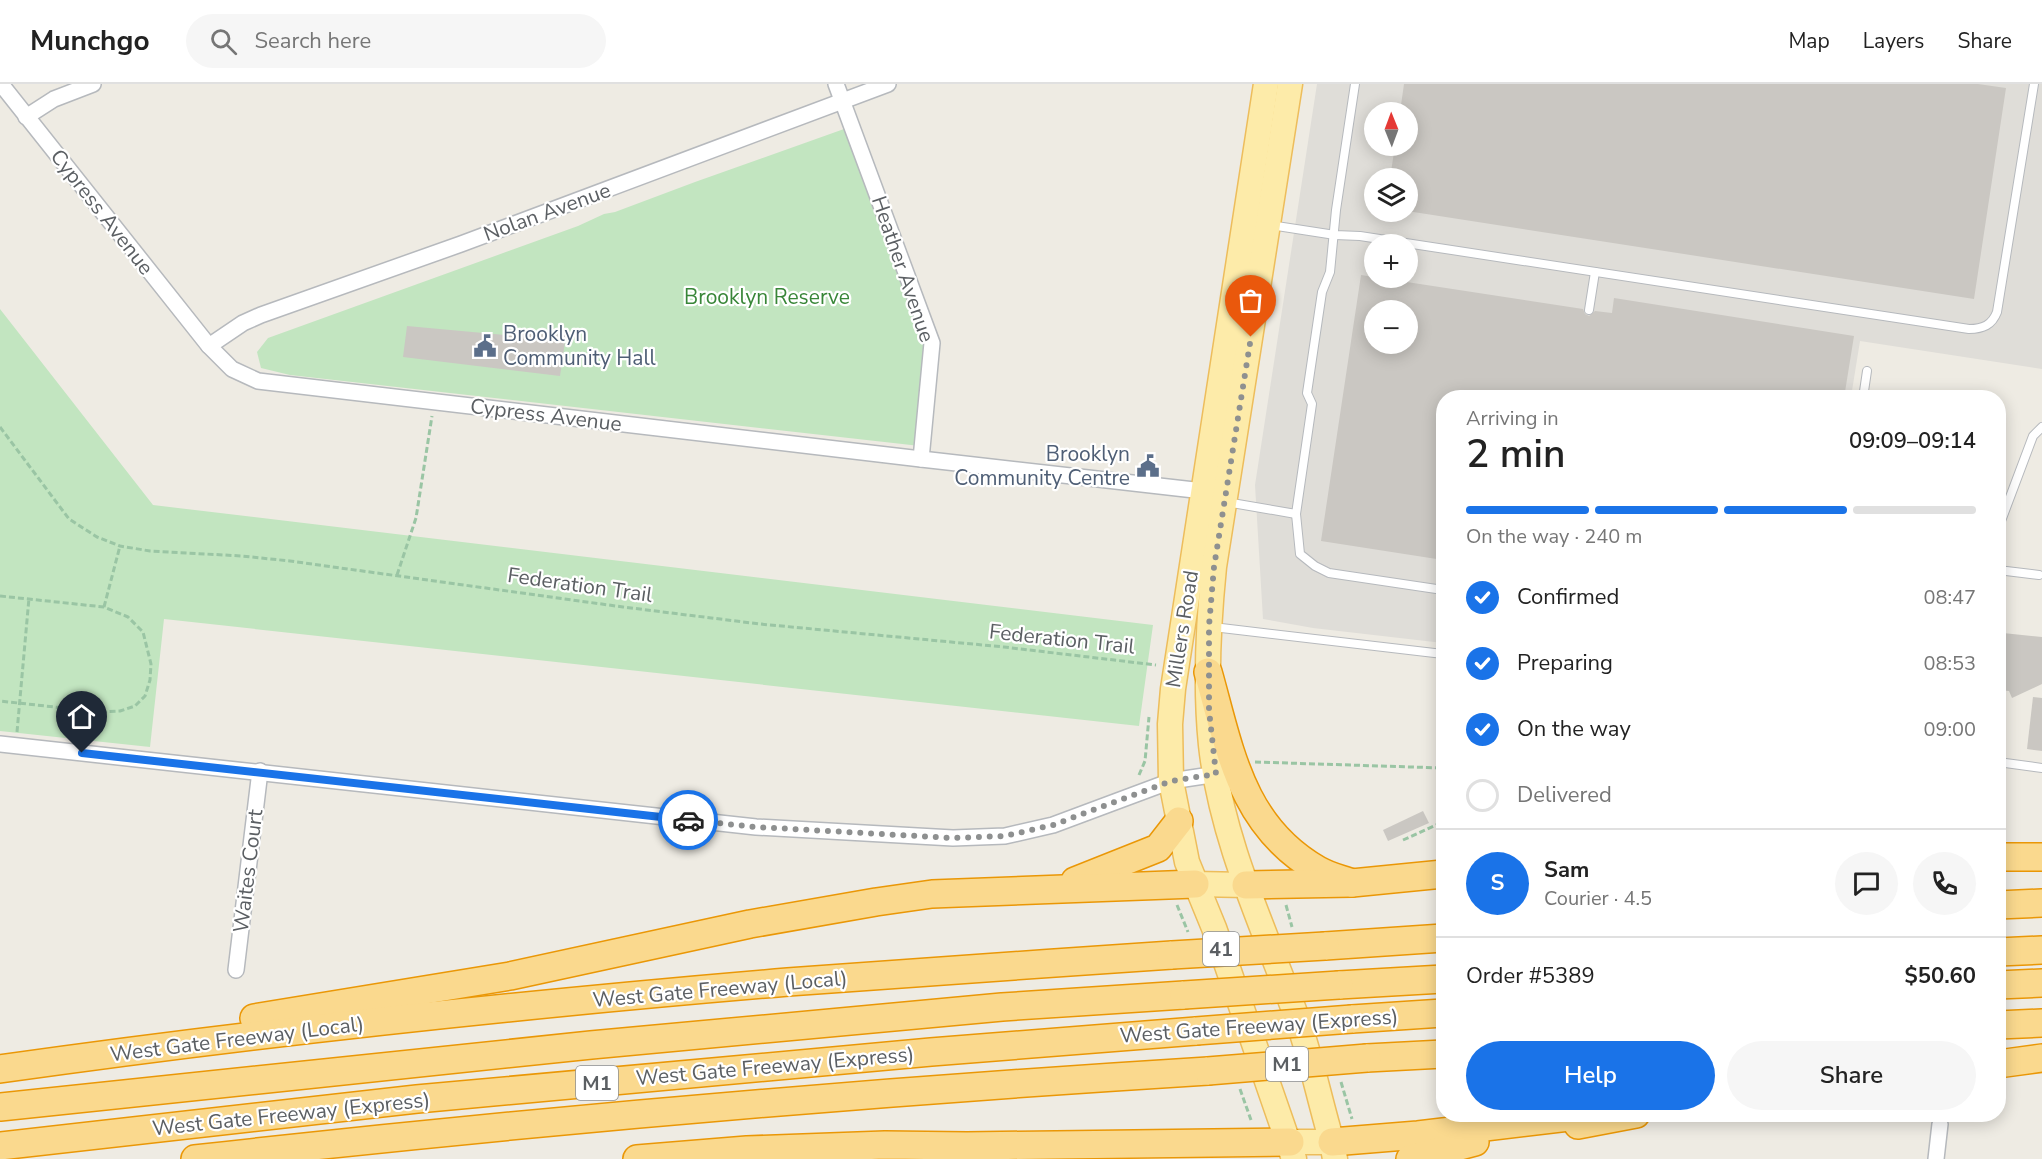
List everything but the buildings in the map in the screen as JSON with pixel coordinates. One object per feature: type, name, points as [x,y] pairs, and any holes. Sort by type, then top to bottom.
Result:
[{"type":"highway","points":[[1208,672],[1226,773],[1285,846],[1319,872],[1352,883]]},
{"type":"highway","points":[[1054,889],[1158,848],[1179,821]]},
{"type":"highway","points":[[2006,857],[2042,856]]},
{"type":"highway","points":[[1245,885],[1352,883],[1436,875]]},
{"type":"highway","points":[[71,1059],[244,1020],[510,976],[750,924],[876,902],[932,894],[1195,884]]},
{"type":"highway","points":[[2006,905],[2042,903]]},
{"type":"highway","name":"West Gate Freeway (Local)","points":[[0,1069],[198,1041],[542,1004],[789,982],[1436,938]]},
{"type":"highway","points":[[2006,952],[2042,950]]},
{"type":"highway","name":"West Gate Freeway (Express)","points":[[0,1107],[591,1045],[1002,1007],[1436,979]]},
{"type":"highway","points":[[2006,985],[2042,983]]},
{"type":"highway","name":"West Gate Freeway (Express)","points":[[0,1146],[417,1099],[931,1052],[1436,1013]]},
{"type":"highway","points":[[2006,1025],[2042,1023]]},
{"type":"highway","name":"M1","points":[[195,1159],[605,1116],[1064,1080],[1436,1054]]},
{"type":"highway","points":[[2006,1063],[2042,1058]]},
{"type":"highway","points":[[1334,1150],[1430,1133],[1525,1122]]},
{"type":"highway","points":[[1410,1159],[1470,1143],[1590,1122]]},
{"type":"highway","points":[[637,1159],[747,1150],[885,1145],[1292,1151]]},
{"type":"main road","name":"Millers Road","points":[[1208,672],[1218,495],[1266,84]]},
{"type":"main road","name":"Millers Road","points":[[1290,84],[1268,225],[1218,495],[1177,668],[1170,724],[1171,781],[1187,862],[1214,928],[1292,1151]]},
{"type":"main road","name":"41","points":[[1226,773],[1229,834],[1245,885],[1296,1013],[1334,1150]]},
{"type":"main road","points":[[1195,884],[1245,885]]},
{"type":"main road","points":[[1292,1151],[1334,1150]]},
{"type":"street","name":"Cypress Avenue","points":[[1,84],[209,346],[232,369],[258,381],[1218,495]]},
{"type":"street","points":[[26,117],[54,99],[93,84]]},
{"type":"street","name":"Heather Avenue","points":[[836,84],[932,343],[921,459]]},
{"type":"street","name":"Nolan Avenue","points":[[209,346],[243,323],[261,315],[461,244],[888,84]]},
{"type":"street","points":[[7,745],[756,827],[953,838],[1005,836],[1053,825],[1171,781],[1226,773]]},
{"type":"street","name":"Waites Court","points":[[236,970],[260,771]]},
{"type":"street","points":[[1936,1159],[1940,1124]]},
{"type":"lane","points":[[1355,84],[1336,210],[1330,272],[1322,292],[1307,393],[1312,404],[1296,514],[1300,554],[1315,567],[1345,576],[1436,589]]},
{"type":"lane","points":[[1268,225],[1335,235],[1360,236],[1959,327],[1982,328],[1994,320],[1997,312],[2034,84]]},
{"type":"lane","points":[[1589,310],[1595,272]]},
{"type":"lane","points":[[1864,390],[1867,371]]},
{"type":"lane","points":[[2006,508],[2033,436],[2042,427]]},
{"type":"lane","points":[[1218,495],[1296,514]]},
{"type":"lane","points":[[2006,571],[2039,574]]},
{"type":"lane","points":[[1209,626],[1436,653]]},
{"type":"lane","points":[[2006,763],[2042,768]]},
{"type":"path","points":[[398,575],[416,518],[434,402]]},
{"type":"path","name":"Federation Trail","points":[[0,427],[69,519],[97,537],[120,546],[150,551],[242,556],[398,575],[748,623],[1004,647],[1177,668]]},
{"type":"path","points":[[104,607],[120,546]]},
{"type":"path","points":[[0,596],[104,607],[128,617],[143,632],[151,664],[150,680],[145,696],[135,706],[120,711],[100,712],[0,701]]},
{"type":"path","points":[[7,745],[20,704],[29,598]]},
{"type":"path","points":[[1293,764],[1436,768]]},
{"type":"path","points":[[1403,840],[1436,825]]},
{"type":"shaded area","points":[[1317,84],[2042,84],[2042,369],[1860,341],[1852,390],[1436,390],[1436,642],[1313,628],[1263,619],[1255,485]]},
{"type":"green space","name":"Brooklyn Reserve","points":[[844,129],[924,346],[920,446],[290,375],[261,368],[257,352],[268,338],[578,226],[604,214]]},
{"type":"green space","points":[[0,309],[153,505],[1153,625],[1139,726],[164,619],[150,747],[0,731]]},
{"type":"way so far","points":[[688,820],[756,827],[953,838],[1005,836],[1053,825],[1171,781],[1216,774],[1211,746],[1209,710],[1209,626],[1214,567],[1251,337]]},
{"type":"place","name":"Brooklyn Community Hall","points":[[485,346]]},
{"type":"place","name":"Brooklyn Community Centre","points":[[1148,466]]},
{"type":"route","points":[[82,753],[688,820]]}]
